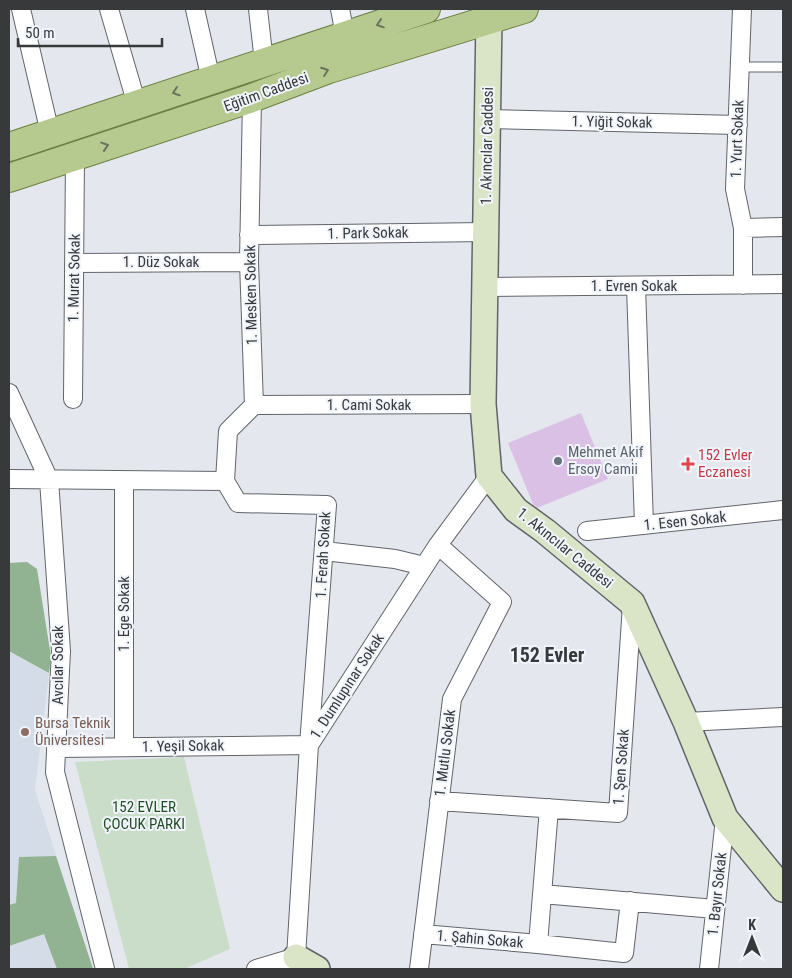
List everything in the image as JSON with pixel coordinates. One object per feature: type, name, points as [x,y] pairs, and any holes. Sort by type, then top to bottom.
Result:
[{"type":"main road","name":"Eğitim Caddesi","points":[[9,178],[252,98],[329,69],[489,18],[524,9]]},
{"type":"main road","name":"Eğitim Caddesi","points":[[9,148],[419,10]]},
{"type":"street","points":[[21,9],[50,133]]},
{"type":"street","points":[[109,9],[138,105]]},
{"type":"street","points":[[196,9],[211,80]]},
{"type":"street","points":[[258,9],[264,62]]},
{"type":"street","points":[[340,9],[344,35]]},
{"type":"street","name":"1. Yurt Sokak","points":[[742,9],[735,189],[743,228],[744,285]]},
{"type":"street","name":"1. Akıncılar Caddesi","points":[[489,18],[484,404],[489,476],[516,510],[545,531],[632,603],[686,722],[725,818],[783,889]]},
{"type":"street","name":"1. Mesken Sokak","points":[[252,98],[249,262],[254,406]]},
{"type":"street","name":"1. Yiğit Sokak","points":[[487,119],[738,125]]},
{"type":"street","name":"1. Murat Sokak","points":[[72,399],[75,156]]},
{"type":"street","points":[[743,228],[783,227]]},
{"type":"street","name":"1. Park Sokak","points":[[250,234],[486,232]]},
{"type":"street","name":"1. Düz Sokak","points":[[74,263],[249,262]]},
{"type":"street","name":"1. Evren Sokak","points":[[485,287],[783,284]]},
{"type":"street","points":[[636,286],[644,525]]},
{"type":"street","name":"Avcılar Sokak","points":[[9,392],[13,412],[48,480],[61,650],[55,772],[105,969]]},
{"type":"street","name":"1. Cami Sokak","points":[[254,406],[484,404]]},
{"type":"street","points":[[9,479],[124,482],[226,481],[228,431],[254,406]]},
{"type":"street","name":"1. Dumlupınar Sokak","points":[[296,957],[309,745],[438,545],[489,476]]},
{"type":"street","name":"1. Ferah Sokak","points":[[226,481],[238,503],[327,506],[309,745]]},
{"type":"street","name":"1. Ege Sokak","points":[[124,482],[124,747]]},
{"type":"street","name":"1. Esen Sokak","points":[[587,531],[783,510]]},
{"type":"street","name":"1. Mutlu Sokak","points":[[419,969],[452,699],[502,602],[438,545]]},
{"type":"street","points":[[324,551],[394,559],[424,566]]},
{"type":"street","name":"1. Şen Sokak","points":[[439,801],[618,812],[632,603]]},
{"type":"street","points":[[686,722],[783,717]]},
{"type":"street","name":"1. Yeşil Sokak","points":[[56,748],[309,745]]},
{"type":"street","name":"1. Şahin Sokak","points":[[538,944],[549,808]]},
{"type":"street","name":"1. Bayır Sokak","points":[[709,969],[725,818]]},
{"type":"street","points":[[542,894],[715,909]]},
{"type":"street","name":"1. Şahin Sokak","points":[[423,934],[624,953],[630,901]]},
{"type":"street","points":[[262,968],[296,957],[317,969]]},
{"type":"lane","points":[[740,67],[783,67]]},
{"type":"shaded area","name":"Bursa Teknik Üniversitesi","points":[[27,562],[37,569],[51,657],[35,790],[93,969],[9,969],[9,563]]},
{"type":"green space","points":[[27,562],[37,569],[51,657],[49,673],[9,651],[9,563]]},
{"type":"green space","name":"152 EVLER ÇOCUK PARKI","points":[[184,757],[230,949],[184,969],[129,969],[75,762]]},
{"type":"green space","points":[[56,856],[93,969],[57,969],[44,934],[9,946],[9,905],[16,903],[19,857]]},
{"type":"building","name":"Mehmet Akif Ersoy Camii","points":[[581,413],[608,479],[537,508],[533,504],[508,443]]},
{"type":"place","name":"Mehmet Akif Ersoy Camii","points":[[558,461]]},
{"type":"place","name":"152 Evler Eczanesi","points":[[688,464]]},
{"type":"place","name":"Bursa Teknik Üniversitesi","points":[[25,732]]},
{"type":"district","name":"152 Evler","points":[[547,655]]}]
